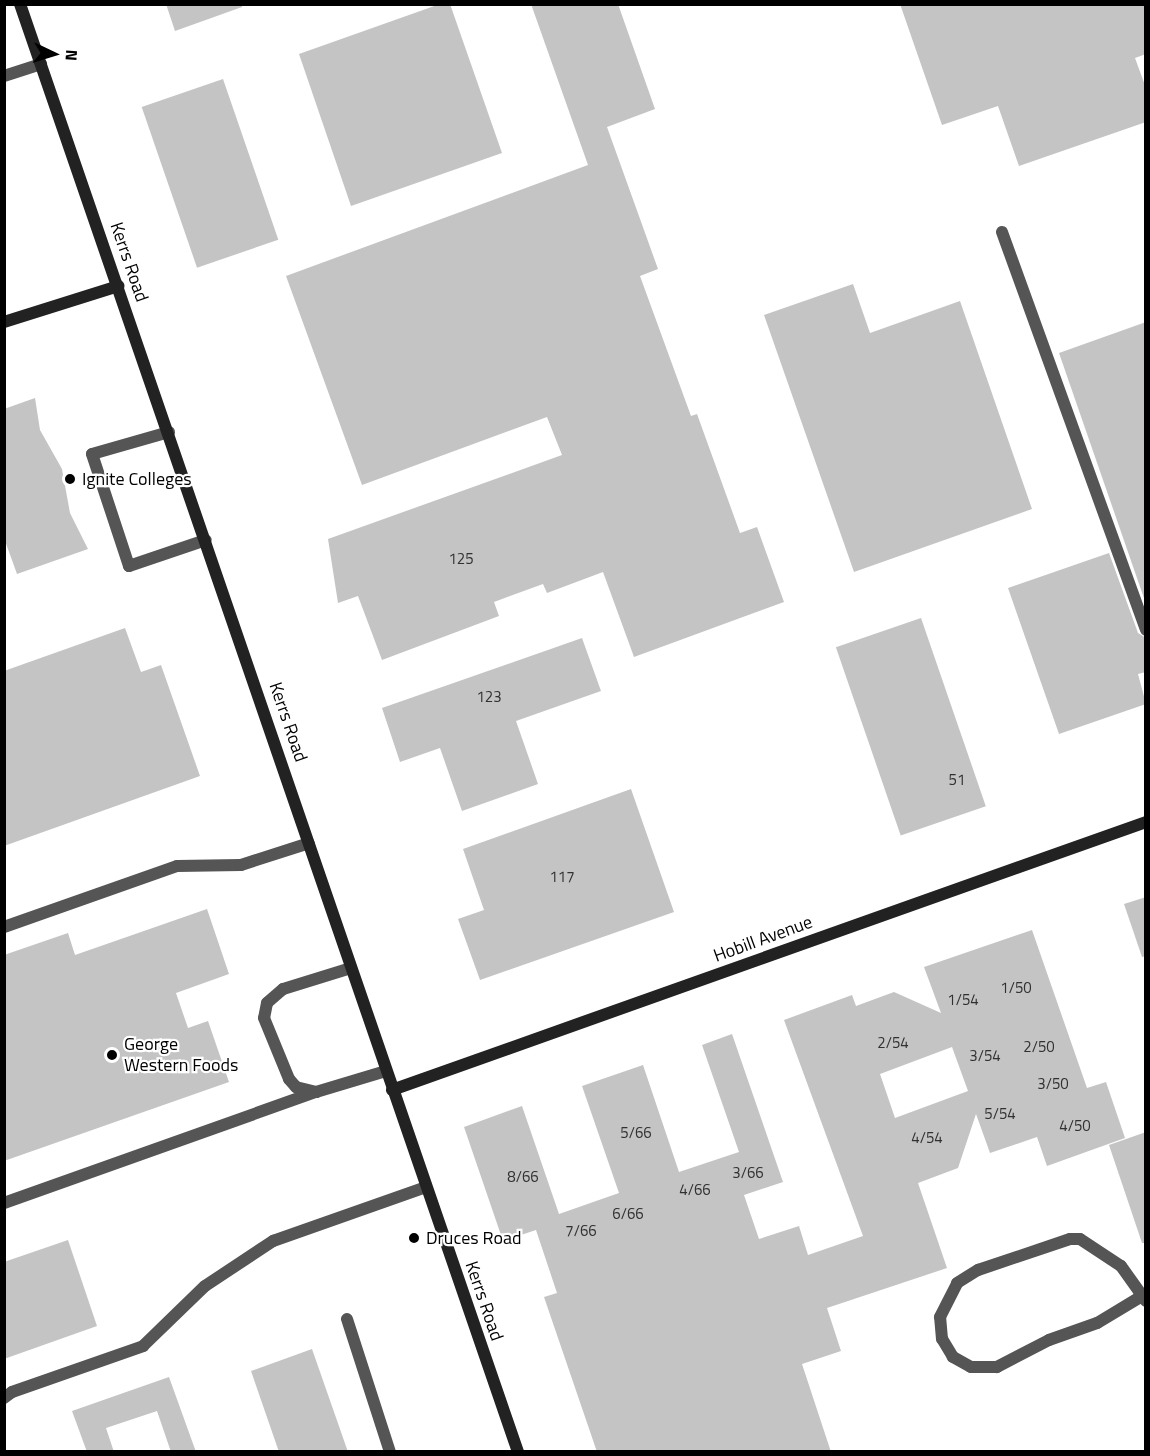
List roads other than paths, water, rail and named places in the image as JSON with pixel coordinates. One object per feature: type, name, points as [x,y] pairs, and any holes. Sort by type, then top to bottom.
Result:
[{"type":"main road","name":"Kerrs Road","points":[[20,4],[518,1452]]},
{"type":"main road","points":[[4,322],[118,286]]},
{"type":"main road","name":"Hobill Avenue","points":[[392,1090],[1146,822]]},
{"type":"lane","points":[[4,76],[41,64]]},
{"type":"lane","points":[[1002,232],[1146,630]]},
{"type":"lane","points":[[169,432],[92,454],[129,566],[206,540]]},
{"type":"lane","points":[[4,927],[177,866],[241,865],[309,843]]},
{"type":"lane","points":[[316,1092],[296,1088],[289,1079],[264,1018],[267,1003],[283,989],[351,968]]},
{"type":"lane","points":[[4,1203],[316,1092],[386,1071]]},
{"type":"lane","points":[[4,1398],[12,1392],[143,1346],[205,1286],[273,1241],[426,1187]]},
{"type":"lane","points":[[1070,1239],[1080,1239],[1121,1266],[1144,1299],[1096,1323],[1049,1340],[997,1367],[971,1367],[953,1357],[942,1339],[940,1317],[957,1283],[978,1270],[1070,1239]]},
{"type":"lane","points":[[347,1319],[390,1452]]},
{"type":"place","name":"Ignite Colleges","points":[[70,479]]},
{"type":"place","name":"George Western Foods","points":[[112,1055]]},
{"type":"place","name":"Druces Road","points":[[414,1238]]}]
